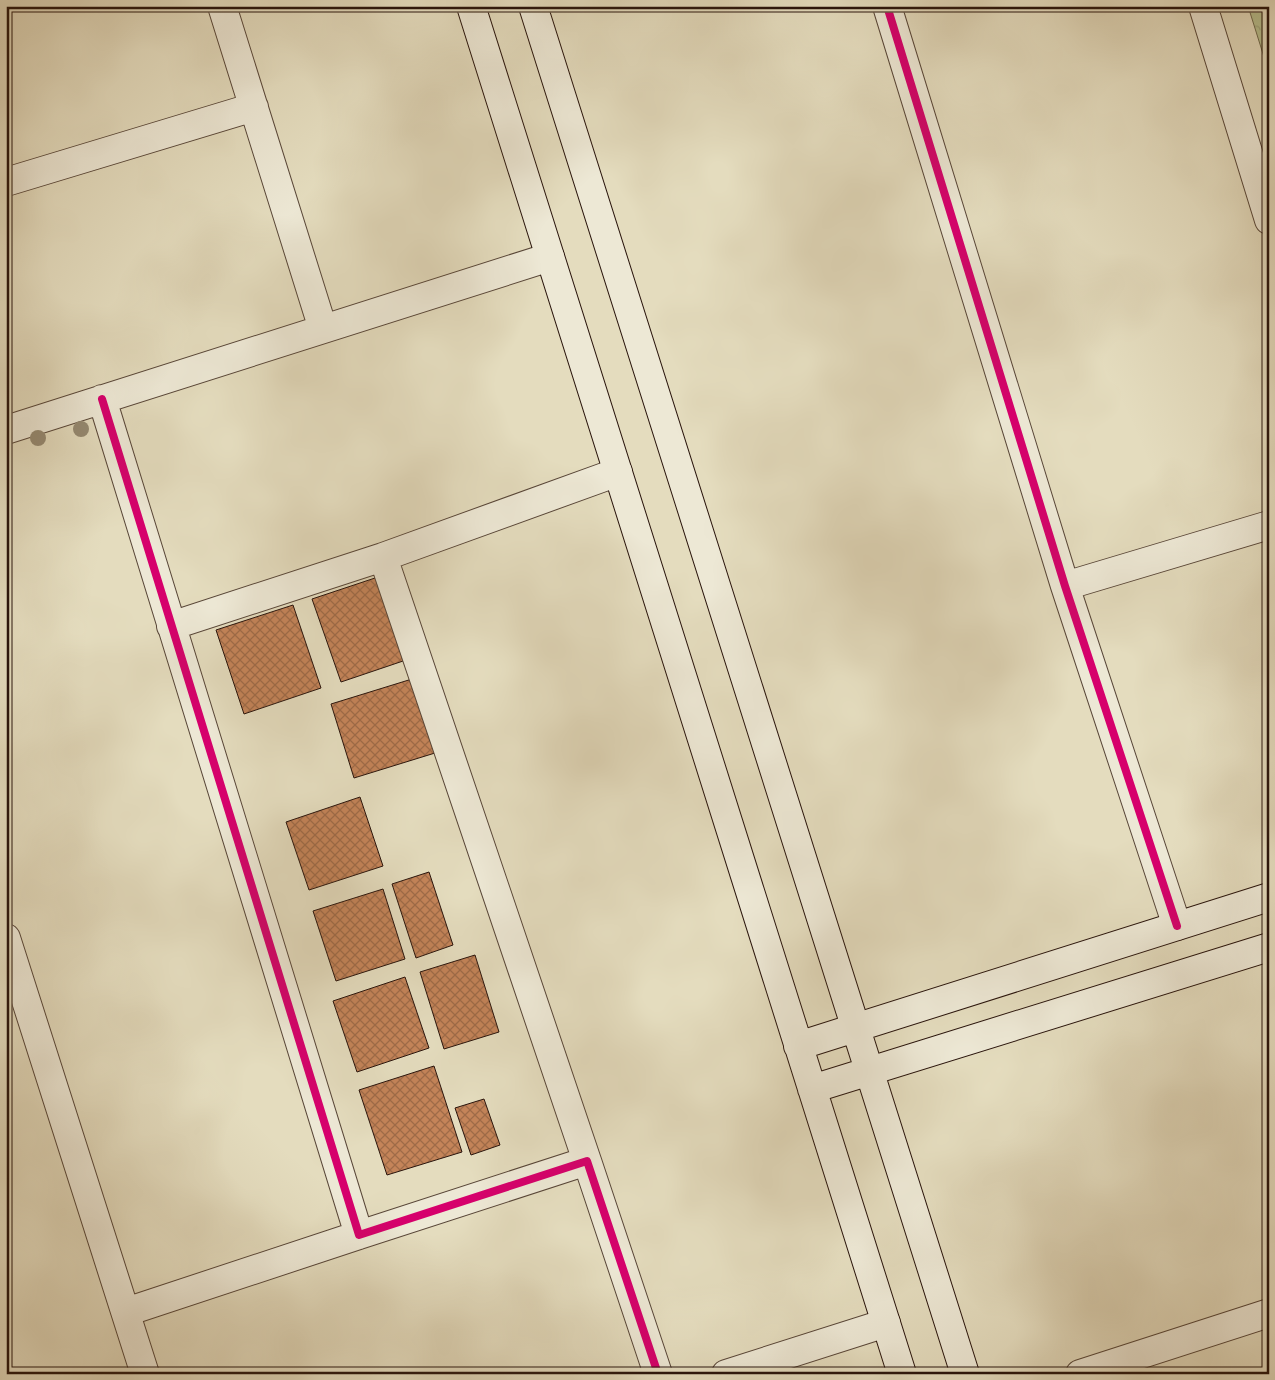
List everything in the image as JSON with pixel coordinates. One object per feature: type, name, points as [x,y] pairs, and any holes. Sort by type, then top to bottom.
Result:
[{"type":"street","points":[[222,6],[323,329]]},
{"type":"street","points":[[471,6],[902,1374]]},
{"type":"street","points":[[533,6],[965,1374]]},
{"type":"street","points":[[887,6],[1065,586],[1177,926]]},
{"type":"street","points":[[1203,6],[1269,220]]},
{"type":"street","points":[[6,182],[254,107]]},
{"type":"street","points":[[6,430],[550,258]]},
{"type":"street","points":[[102,399],[359,1235]]},
{"type":"street","points":[[171,626],[383,557],[618,472]]},
{"type":"street","points":[[1065,586],[1269,525]]},
{"type":"street","points":[[383,557],[658,1374]]},
{"type":"street","points":[[798,1046],[1269,897]]},
{"type":"street","points":[[6,938],[145,1374]]},
{"type":"street","points":[[812,1089],[1269,947]]},
{"type":"street","points":[[126,1312],[587,1160]]},
{"type":"street","points":[[1080,1374],[1269,1313]]},
{"type":"street","points":[[726,1374],[886,1323]]},
{"type":"green space","points":[[1248,6],[1269,6],[1269,73]]},
{"type":"building","points":[[381,576],[409,659],[341,682],[312,599]]},
{"type":"building","points":[[293,605],[321,688],[244,714],[216,630]]},
{"type":"building","points":[[412,679],[435,753],[354,778],[331,704]]},
{"type":"building","points":[[360,797],[383,866],[309,890],[286,822]]},
{"type":"building","points":[[429,872],[453,945],[416,958],[392,884]]},
{"type":"building","points":[[383,889],[405,959],[336,981],[313,911]]},
{"type":"building","points":[[475,955],[499,1032],[444,1049],[420,972]]},
{"type":"building","points":[[405,977],[429,1048],[357,1072],[333,1001]]},
{"type":"building","points":[[434,1066],[462,1152],[387,1175],[359,1090]]},
{"type":"building","points":[[484,1099],[500,1145],[471,1155],[455,1108]]},
{"type":"cycle path","points":[[887,6],[1065,586],[1177,926]]},
{"type":"cycle path","points":[[102,399],[359,1235],[587,1161],[658,1374]]}]
